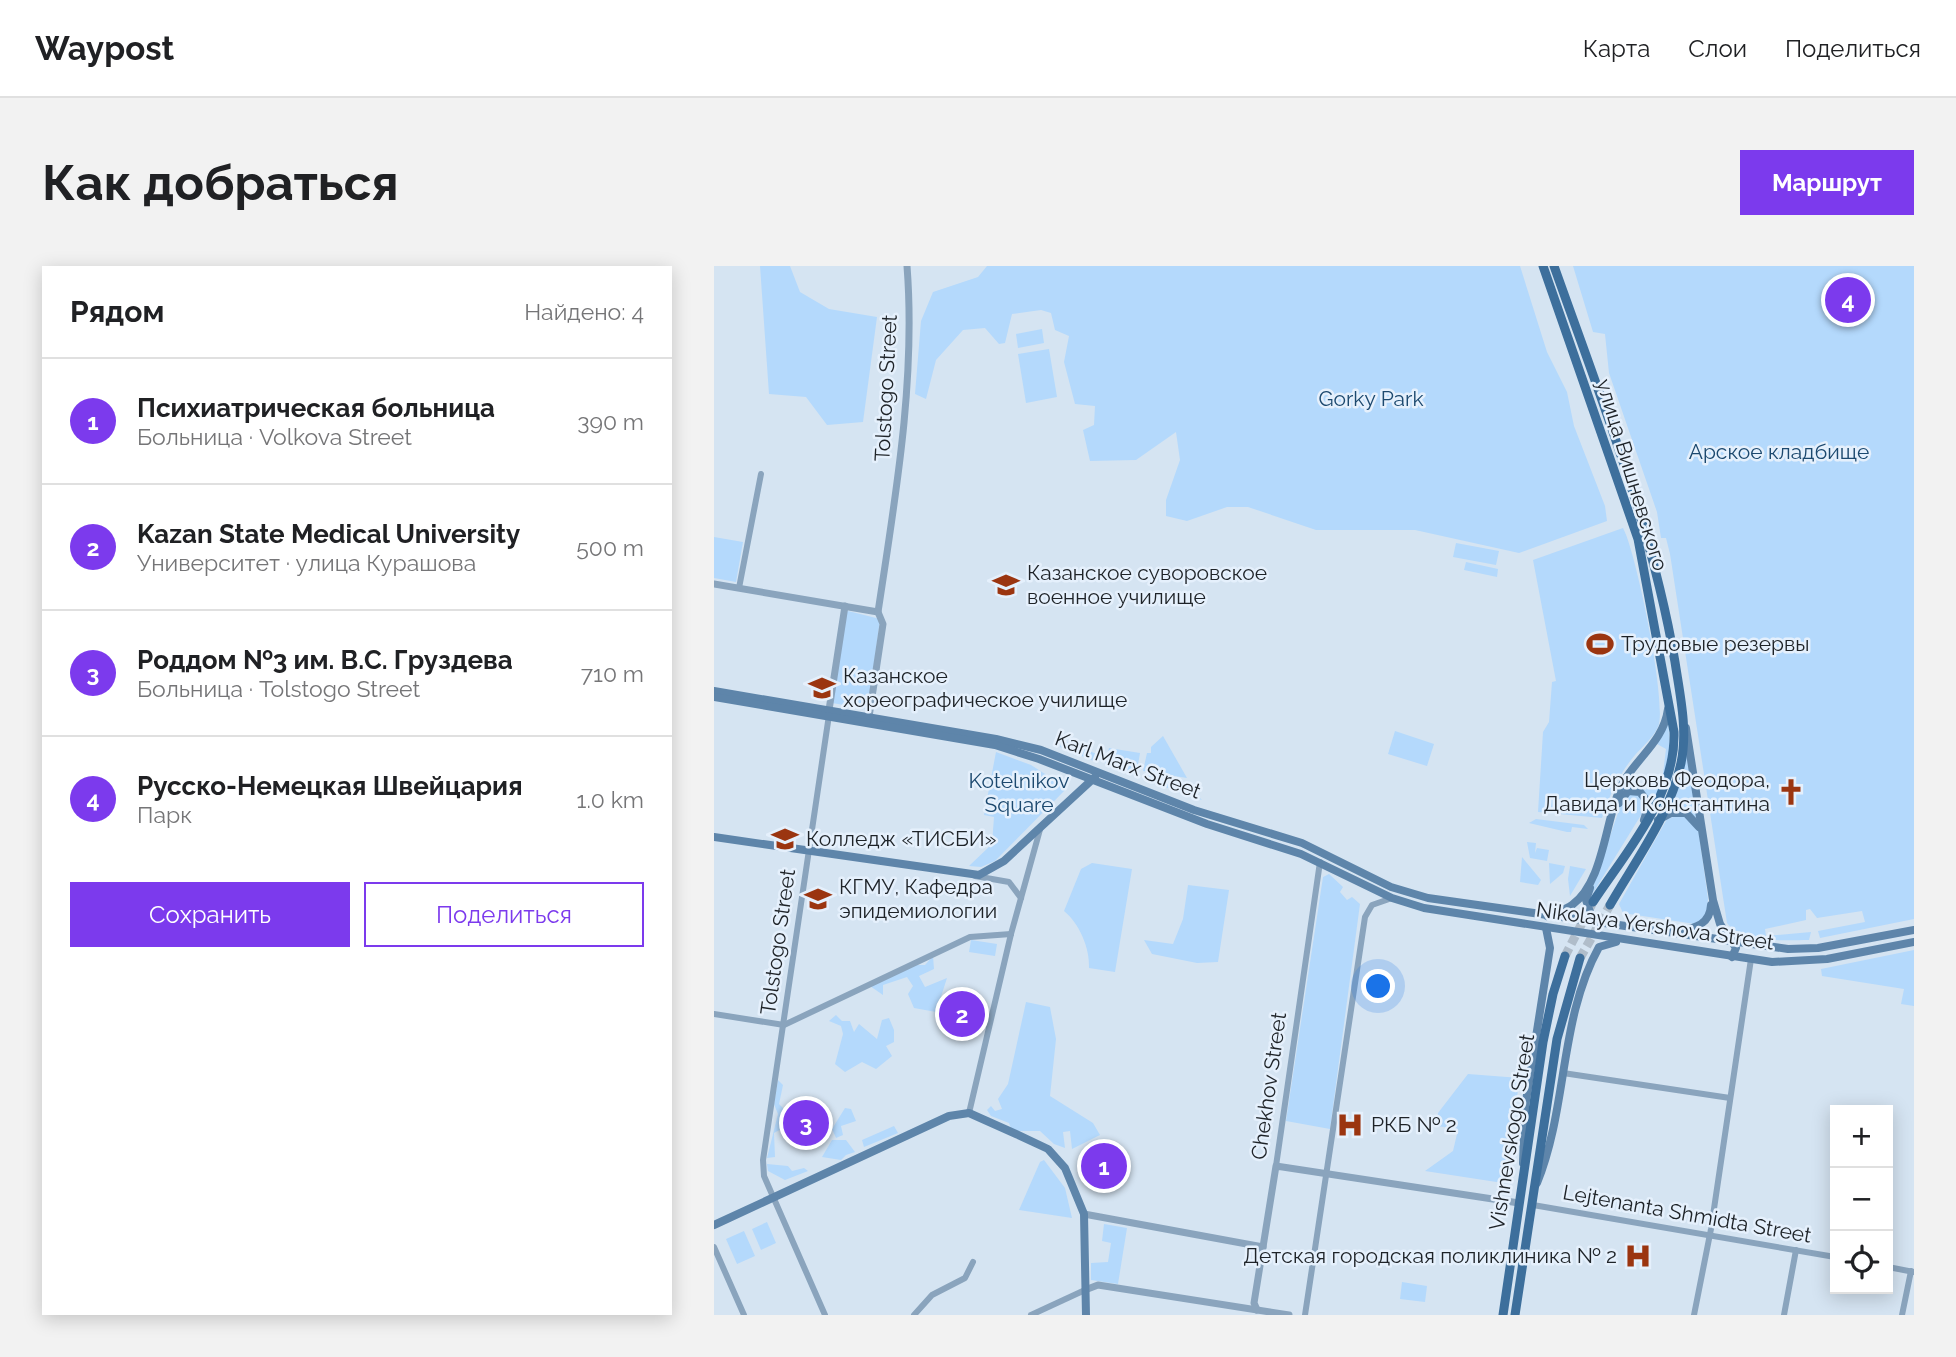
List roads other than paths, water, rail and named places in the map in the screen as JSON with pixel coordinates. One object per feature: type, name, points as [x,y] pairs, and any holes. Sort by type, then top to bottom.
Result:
[{"type":"main road","name":"улица Вишневского","points":[[1544,266],[1633,521],[1670,699]]},
{"type":"main road","name":"улица Вишневского","points":[[1555,266],[1647,537],[1659,579],[1680,694]]},
{"type":"main road","name":"Karl Marx Street","points":[[714,691],[1025,753],[1320,862],[1392,898]]},
{"type":"main road","points":[[1610,905],[1676,783],[1682,761],[1684,734],[1680,694]]},
{"type":"main road","points":[[1680,694],[1713,900],[1720,924],[1737,950],[1732,957]]},
{"type":"main road","name":"Karl Marx Street","points":[[714,697],[869,717],[1041,750],[1194,810],[1313,848],[1406,892],[1518,912]]},
{"type":"main road","points":[[1593,902],[1639,833],[1672,766],[1674,732],[1670,699]]},
{"type":"main road","points":[[1547,916],[1571,905],[1587,885],[1597,864],[1619,791],[1661,733],[1670,699]]},
{"type":"main road","points":[[714,838],[973,875],[991,871],[1093,780],[1098,772]]},
{"type":"main road","points":[[1593,921],[1586,896],[1600,865],[1621,798],[1631,790],[1644,794],[1649,804],[1639,833]]},
{"type":"main road","points":[[1658,820],[1681,812],[1690,815],[1697,822],[1711,901],[1710,917],[1700,926],[1665,932]]},
{"type":"main road","name":"Nikolaya Yershova Street","points":[[1392,898],[1424,908],[1630,942],[1732,957],[1797,963],[1914,942]]},
{"type":"main road","name":"Nikolaya Yershova Street","points":[[1518,912],[1788,949],[1818,948],[1914,930]]},
{"type":"main road","points":[[1524,1170],[1521,1145],[1525,1107],[1550,948],[1546,928]]},
{"type":"main road","points":[[1537,1183],[1549,1155],[1580,990],[1599,947],[1609,943],[1630,942]]},
{"type":"main road","points":[[1751,959],[1753,945]]},
{"type":"main road","name":"Vishnevskogo Street","points":[[1503,1315],[1547,1017],[1565,956]]},
{"type":"main road","name":"Vishnevskogo Street","points":[[1515,1315],[1557,1039],[1580,958]]},
{"type":"main road","points":[[714,1225],[949,1116],[970,1113],[1048,1149],[1065,1168],[1084,1214],[1086,1315]]},
{"type":"street","name":"Tolstogo Street","points":[[869,717],[883,620],[877,612],[897,488],[906,388],[909,321],[907,266]]},
{"type":"street","points":[[738,588],[761,474]]},
{"type":"street","points":[[714,584],[877,612]]},
{"type":"street","name":"Tolstogo Street","points":[[825,1315],[764,1177],[763,1160],[845,606]]},
{"type":"street","points":[[970,1113],[1011,934],[1042,824]]},
{"type":"street","name":"Chekhov Street","points":[[1257,1312],[1254,1303],[1320,862]]},
{"type":"street","points":[[973,875],[1009,882],[1021,898]]},
{"type":"street","points":[[1305,1315],[1365,917],[1372,905],[1392,898]]},
{"type":"street","points":[[714,1014],[784,1025],[970,937],[1011,934]]},
{"type":"street","points":[[1694,1315],[1710,1234],[1751,959]]},
{"type":"street","points":[[1563,1073],[1730,1098]]},
{"type":"street","points":[[1276,1166],[1519,1203]]},
{"type":"street","name":"Lejtenanta Shmidta Street","points":[[1533,1205],[1830,1256]]},
{"type":"street","points":[[1084,1214],[1263,1247]]},
{"type":"street","points":[[714,1247],[744,1315]]},
{"type":"street","points":[[1784,1315],[1796,1250]]},
{"type":"street","points":[[914,1315],[932,1295],[965,1278],[973,1262]]},
{"type":"street","points":[[1893,1268],[1913,1272],[1902,1315]]},
{"type":"street","points":[[1031,1315],[1098,1285],[1289,1315]]},
{"type":"tunnel","points":[[1565,956],[1592,904]]},
{"type":"tunnel","points":[[1580,958],[1610,905]]},
{"type":"place","name":"Русско-Немецкая Швейцария","points":[[1848,300]]},
{"type":"place","name":"Казанское суворовское военное училище","points":[[1006,585]]},
{"type":"place","name":"Трудовые резервы","points":[[1600,644]]},
{"type":"place","name":"Казанское хореографическое училище","points":[[822,688]]},
{"type":"place","name":"Церковь Феодора, Давида и Константина","points":[[1791,792]]},
{"type":"place","name":"Колледж «ТИСБИ»","points":[[785,839]]},
{"type":"place","name":"КГМУ, Кафедра эпидемиологии","points":[[818,899]]},
{"type":"place","name":"Kazan State Medical University","points":[[962,1014]]},
{"type":"place","name":"Роддом №3 им. В.С. Груздева","points":[[806,1123]]},
{"type":"place","name":"РКБ № 2","points":[[1350,1125]]},
{"type":"place","name":"Психиатрическая больница","points":[[1104,1166]]},
{"type":"place","name":"Детская городская поликлиника № 2","points":[[1638,1256]]},
{"type":"park label","name":"Gorky Park","points":[[1371,399]]},
{"type":"park label","name":"Арское кладбище","points":[[1779,452]]},
{"type":"park label","name":"Kotelnikov Square","points":[[1019,793]]}]
